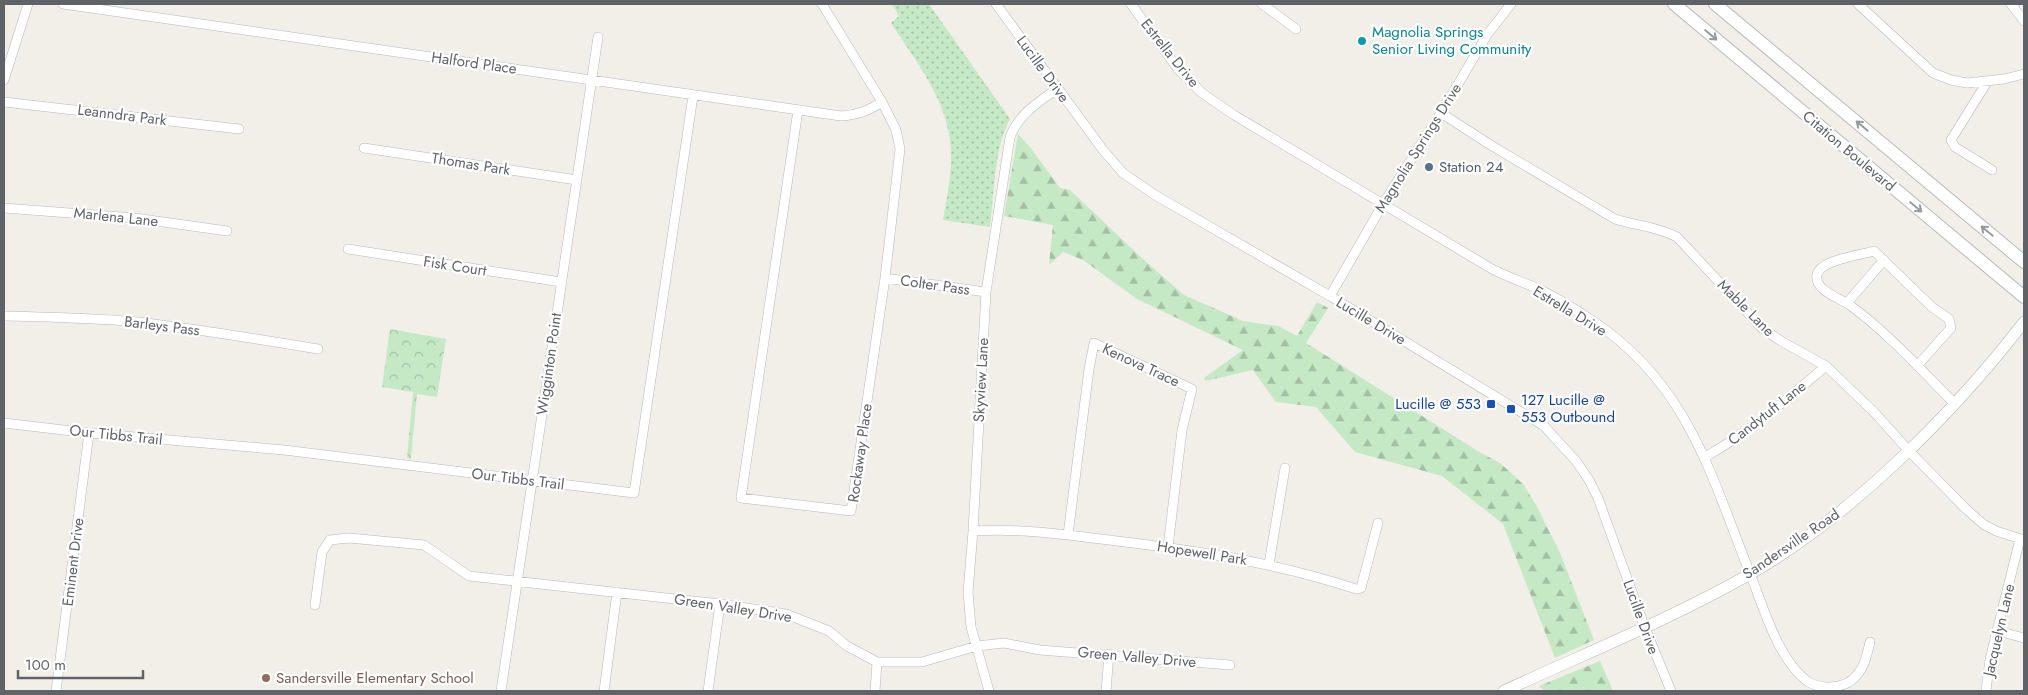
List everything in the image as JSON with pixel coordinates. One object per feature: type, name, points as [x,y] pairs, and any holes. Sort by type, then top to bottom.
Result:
[{"type":"main road","name":"Citation Boulevard","points":[[1674,4],[2024,298]]},
{"type":"main road","name":"Citation Boulevard","points":[[1715,4],[2024,262]]},
{"type":"street","points":[[4,80],[28,4]]},
{"type":"street","name":"Halford Place","points":[[63,4],[841,116],[857,115],[868,111],[882,102]]},
{"type":"street","name":"Rockaway Place","points":[[798,110],[741,498],[851,511],[885,278],[900,150],[896,130],[882,102],[822,4]]},
{"type":"street","name":"Lucille Drive","points":[[996,4],[1057,89],[1103,150],[1123,173],[1155,195],[1330,296],[1520,410],[1544,426],[1561,443],[1589,480],[1598,498],[1645,628],[1671,691]]},
{"type":"street","name":"Estrella Drive","points":[[1131,4],[1178,68],[1202,93],[1234,115],[1492,269],[1541,291],[1593,321],[1619,341],[1659,381],[1685,418],[1705,457],[1778,644],[1800,674],[1809,682],[1823,688],[1840,685],[1855,678],[1865,664],[1870,642]]},
{"type":"street","points":[[1262,4],[1296,29]]},
{"type":"street","name":"Magnolia Springs Drive","points":[[1330,296],[1383,204],[1441,113],[1487,35],[1511,4]]},
{"type":"street","points":[[1858,4],[1933,73],[1966,83],[1987,82],[2022,76],[2024,74]]},
{"type":"street","points":[[2011,4],[2024,21]]},
{"type":"street","name":"Wigginton Point","points":[[501,691],[598,37]]},
{"type":"street","points":[[1987,82],[1951,140],[1955,146],[1992,170]]},
{"type":"street","name":"Skyview Lane","points":[[989,691],[971,627],[968,592],[986,292],[1010,137],[1015,124],[1025,112],[1057,89]]},
{"type":"street","name":"Our Tibbs Trail","points":[[4,422],[89,433],[293,451],[634,492],[693,96]]},
{"type":"street","name":"Leanndra Park","points":[[4,102],[239,129]]},
{"type":"street","name":"Mable Lane","points":[[1441,113],[1489,144],[1615,219],[1630,224],[1663,230],[1678,237],[1762,328],[1826,366],[1875,413],[1908,450],[1983,524],[2022,540]]},
{"type":"street","name":"Thomas Park","points":[[364,148],[577,180]]},
{"type":"street","name":"Marlena Lane","points":[[4,208],[135,218],[227,231]]},
{"type":"street","name":"Fisk Court","points":[[348,249],[562,282]]},
{"type":"street","points":[[1917,366],[1951,328],[1949,319],[1932,307],[1874,252],[1822,266],[1817,273],[1816,281],[1822,289],[1848,303],[1884,333],[1954,404]]},
{"type":"street","points":[[1848,303],[1884,260]]},
{"type":"street","name":"Colter Pass","points":[[885,278],[986,292]]},
{"type":"street","name":"Barleys Pass","points":[[4,316],[137,322],[228,334],[318,349]]},
{"type":"street","name":"Sandersville Road","points":[[1504,691],[1645,628],[1750,574],[1797,544],[1836,515],[1908,450],[1981,375],[2024,322]]},
{"type":"street","name":"Kenova Trace","points":[[1068,535],[1094,343],[1192,389],[1182,430],[1168,547]]},
{"type":"street","name":"Candytuft Lane","points":[[1705,457],[1726,446],[1762,420],[1826,366]]},
{"type":"street","name":"Eminent Drive","points":[[56,691],[89,433]]},
{"type":"street","points":[[1269,564],[1286,468]]},
{"type":"street","name":"Hopewell Park","points":[[973,531],[992,530],[1068,535],[1168,547],[1269,564],[1356,589],[1361,588],[1378,523]]},
{"type":"street","name":"Green Valley Drive","points":[[315,606],[322,552],[330,540],[349,538],[424,545],[469,576],[778,612],[796,617],[829,631],[847,646],[877,662],[922,662],[977,646],[1004,643],[1040,650],[1230,665]]},
{"type":"street","name":"Jacquelyn Lane","points":[[1986,691],[1988,668],[2022,540]]},
{"type":"street","points":[[604,691],[617,592]]},
{"type":"street","points":[[708,691],[720,604]]},
{"type":"street","points":[[1998,631],[2024,638]]},
{"type":"street","points":[[1106,691],[1109,654]]},
{"type":"street","points":[[875,691],[877,662]]},
{"type":"green space","points":[[892,4],[929,4],[1010,119],[998,157],[990,227],[943,220],[951,168],[949,133],[938,99],[930,83],[891,23],[899,16]]},
{"type":"green space","points":[[1018,134],[1060,188],[1070,190],[1184,295],[1243,321],[1278,326],[1297,336],[1317,302],[1328,308],[1306,343],[1500,463],[1523,484],[1536,505],[1560,553],[1594,640],[1555,658],[1503,524],[1442,476],[1355,452],[1316,407],[1276,402],[1253,370],[1205,381],[1204,378],[1243,350],[1137,299],[1083,260],[1063,252],[1049,265],[1053,225],[1004,216]]},
{"type":"green space","points":[[390,329],[446,339],[437,397],[417,394],[411,459],[407,458],[413,392],[382,387]]},
{"type":"green space","points":[[1600,661],[1613,691],[1545,691],[1539,686]]},
{"type":"place","name":"Magnolia Springs Senior Living Community","points":[[1362,41]]},
{"type":"place","name":"Station 24","points":[[1429,167]]},
{"type":"place","name":"Lucille @ 553","points":[[1491,404]]},
{"type":"place","name":"127 Lucille @ 553 Outbound","points":[[1511,409]]},
{"type":"place","name":"Sandersville Elementary School","points":[[266,678]]}]
